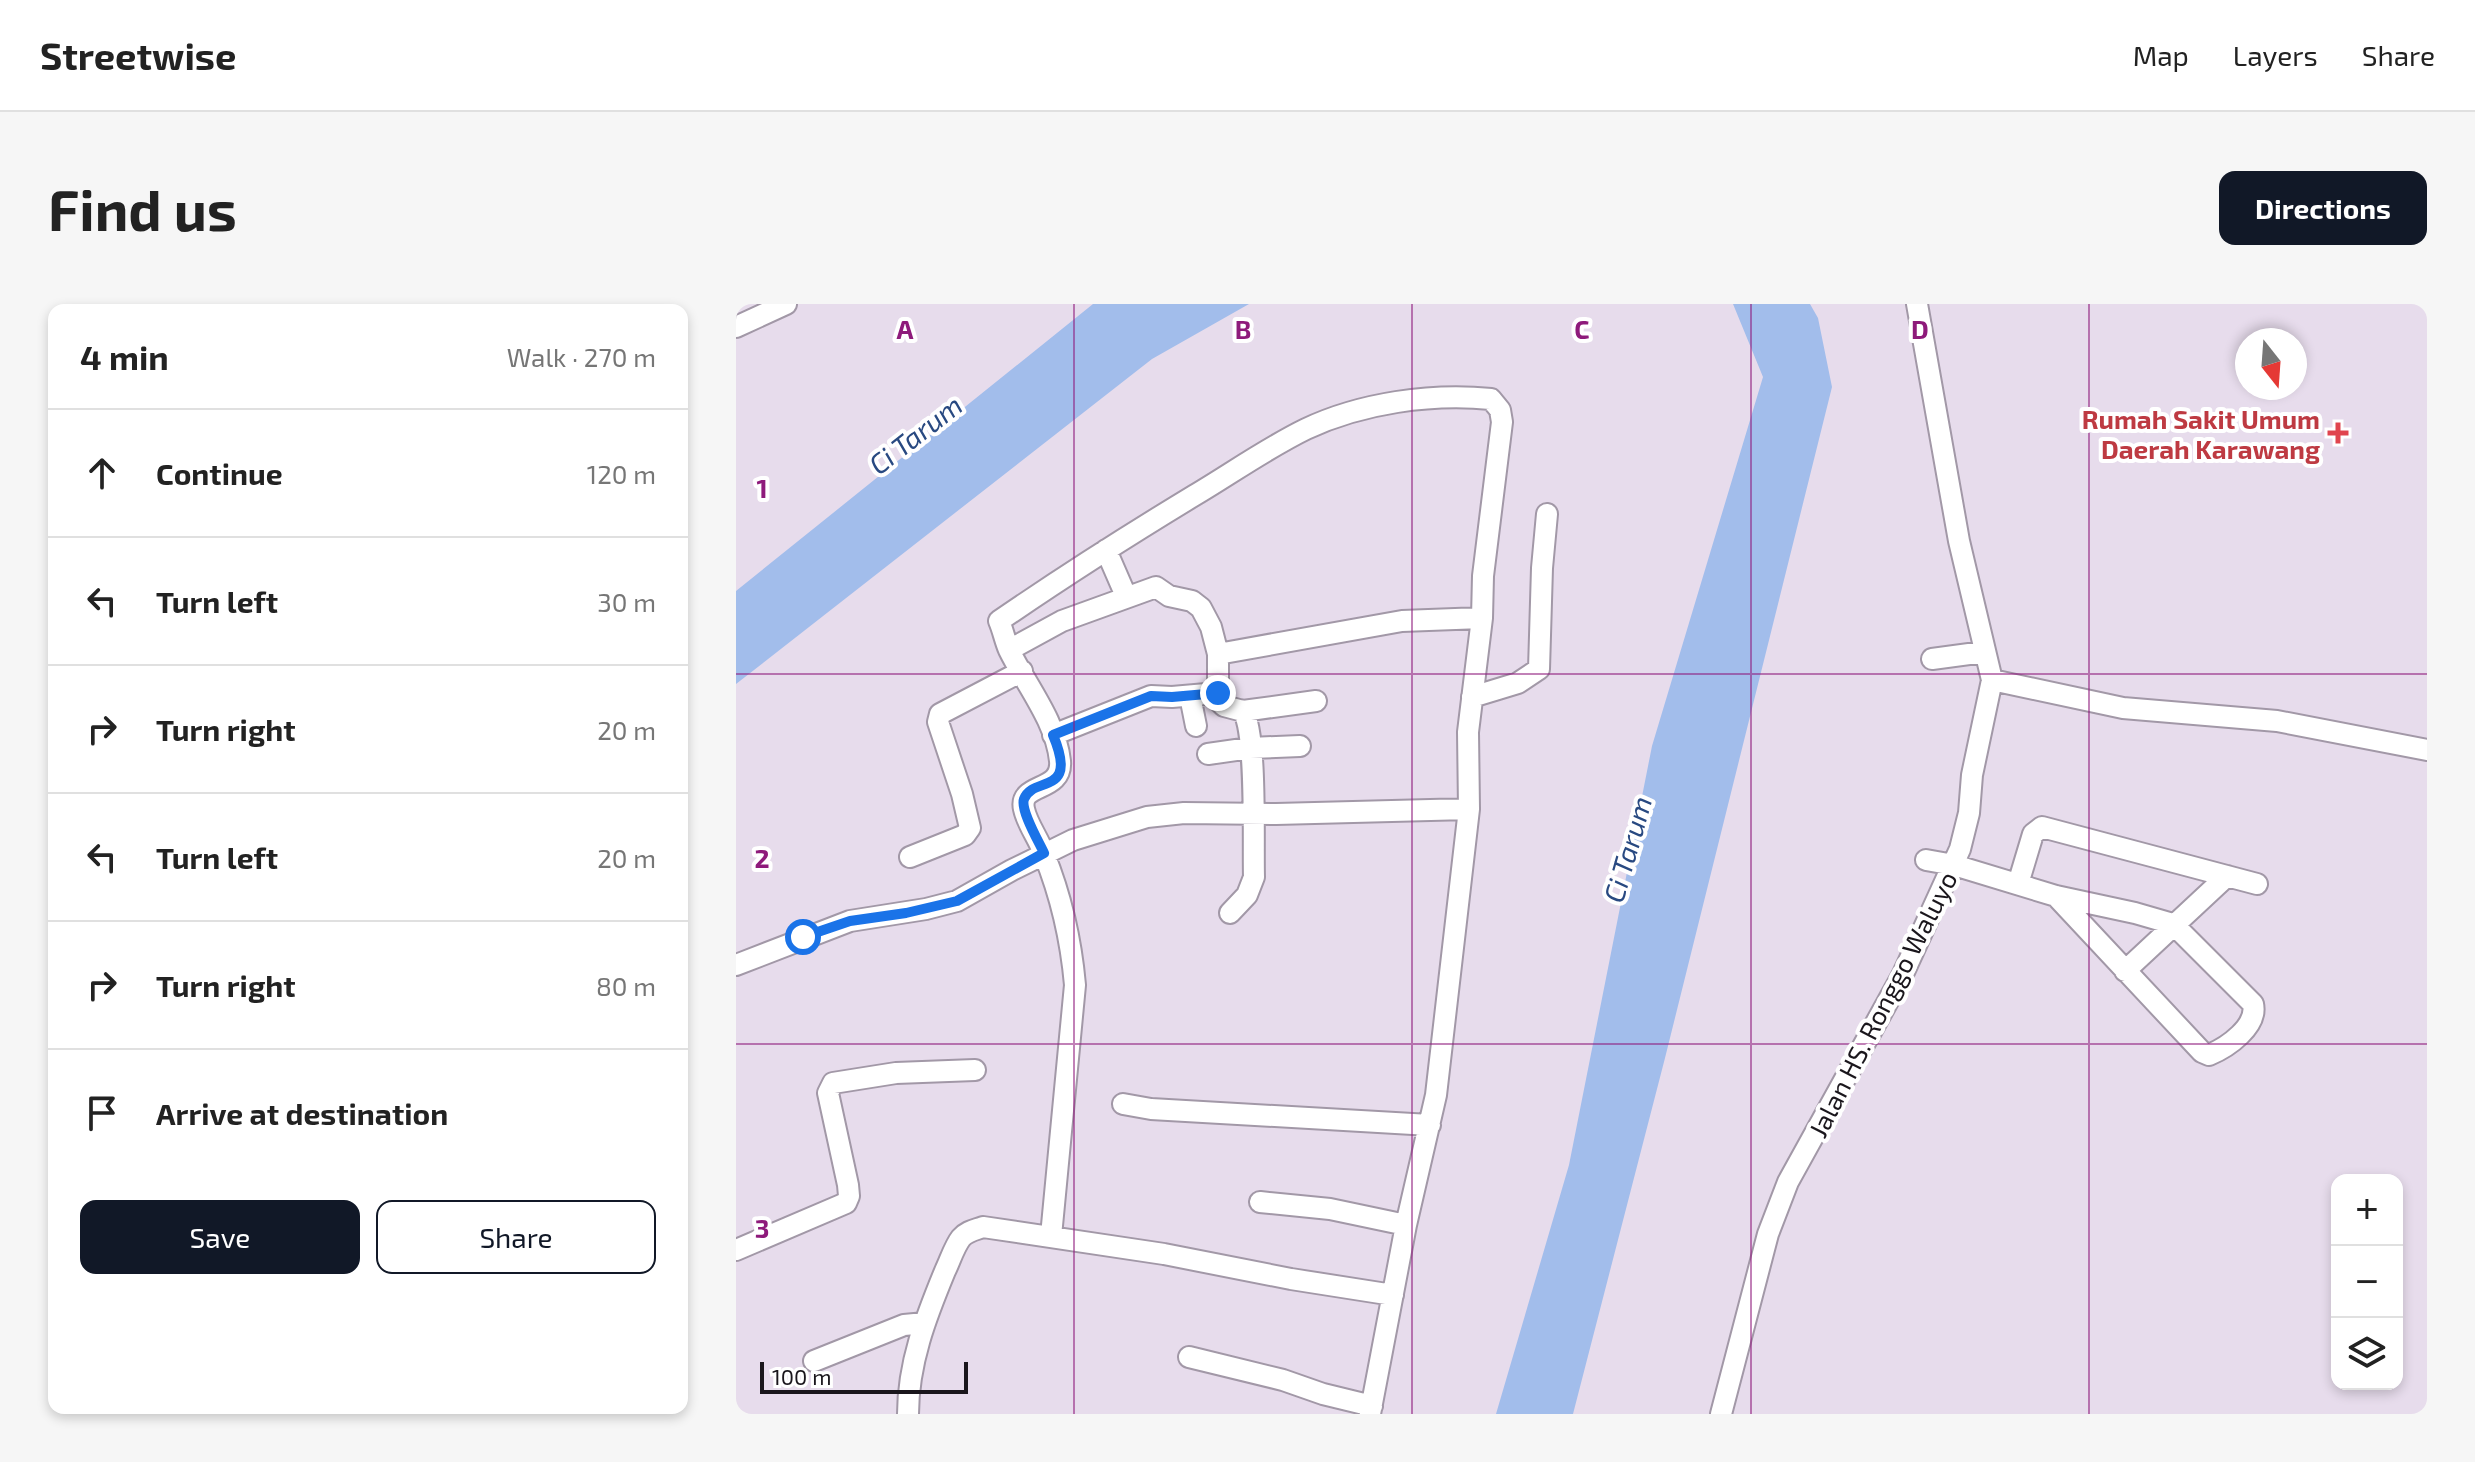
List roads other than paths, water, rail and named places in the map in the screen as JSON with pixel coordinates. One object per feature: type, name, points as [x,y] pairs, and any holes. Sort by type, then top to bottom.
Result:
[{"type":"street","points":[[737,324],[786,304]]},
{"type":"street","name":"Jalan HS. Ronggo Waluyo","points":[[1721,1414],[1768,1234],[1788,1182],[1903,974],[1954,865],[1969,813],[1972,775],[1992,680],[1959,541],[1917,304]]},
{"type":"street","points":[[1051,1236],[1075,985],[1071,948],[1044,853],[1024,808],[1024,799],[1030,792],[1054,781],[1059,775],[1061,763],[1053,735],[1009,650],[999,621],[1106,550],[1277,444],[1323,422],[1363,409],[1406,403],[1473,397],[1491,399],[1500,410],[1502,422],[1468,732],[1469,809],[1430,1125],[1406,1225],[1371,1410],[1283,1380],[1189,1357]]},
{"type":"street","points":[[1472,697],[1518,683],[1539,669],[1547,514]]},
{"type":"street","points":[[1106,550],[1126,596]]},
{"type":"street","points":[[1009,650],[1062,621],[1156,587],[1169,596],[1192,601],[1201,608],[1211,627],[1218,654],[1218,693],[1224,706],[1243,711],[1316,701]]},
{"type":"street","points":[[1218,654],[1402,621],[1482,618]]},
{"type":"street","points":[[1932,659],[1984,652]]},
{"type":"street","points":[[910,857],[965,835],[970,828],[938,722],[940,714],[1022,671]]},
{"type":"street","points":[[1992,680],[2123,708],[2277,721],[2427,750]]},
{"type":"street","points":[[1053,735],[1151,696],[1218,693]]},
{"type":"street","points":[[1190,696],[1196,726]]},
{"type":"street","points":[[1230,913],[1247,895],[1254,877],[1250,748],[1247,717],[1243,711]]},
{"type":"street","points":[[1208,754],[1300,746]]},
{"type":"street","points":[[736,965],[850,921],[957,901],[1044,853],[1110,827],[1168,813],[1469,809]]},
{"type":"street","points":[[2018,884],[2033,834],[2042,827],[2257,884]]},
{"type":"street","points":[[1926,860],[2173,924],[2253,1004],[2255,1014],[2251,1023],[2220,1051],[2209,1055],[2202,1052],[2056,896]]},
{"type":"street","points":[[2125,971],[2227,876]]},
{"type":"street","points":[[736,1250],[846,1203],[848,1185],[828,1093],[833,1083],[896,1073],[975,1070]]},
{"type":"street","points":[[1123,1104],[1151,1109],[1430,1125]]},
{"type":"street","points":[[1260,1202],[1330,1209],[1406,1225]]},
{"type":"street","points":[[908,1414],[910,1377],[925,1323],[960,1240],[969,1231],[983,1227],[1393,1295]]},
{"type":"street","points":[[814,1361],[904,1325],[925,1323]]},
{"type":"water","points":[[1093,304],[1249,304],[1152,359],[736,684],[736,591]]},
{"type":"water","points":[[1733,304],[1810,304],[1818,318],[1832,387],[1573,1414],[1496,1414],[1569,1165],[1652,746],[1763,377]]},
{"type":"place","name":"Rumah Sakit Umum Daerah Karawang","points":[[2338,433]]},
{"type":"water label","name":"Ci Tarum","points":[[915,434]]},
{"type":"water label","name":"Ci Tarum","points":[[1627,849]]}]
